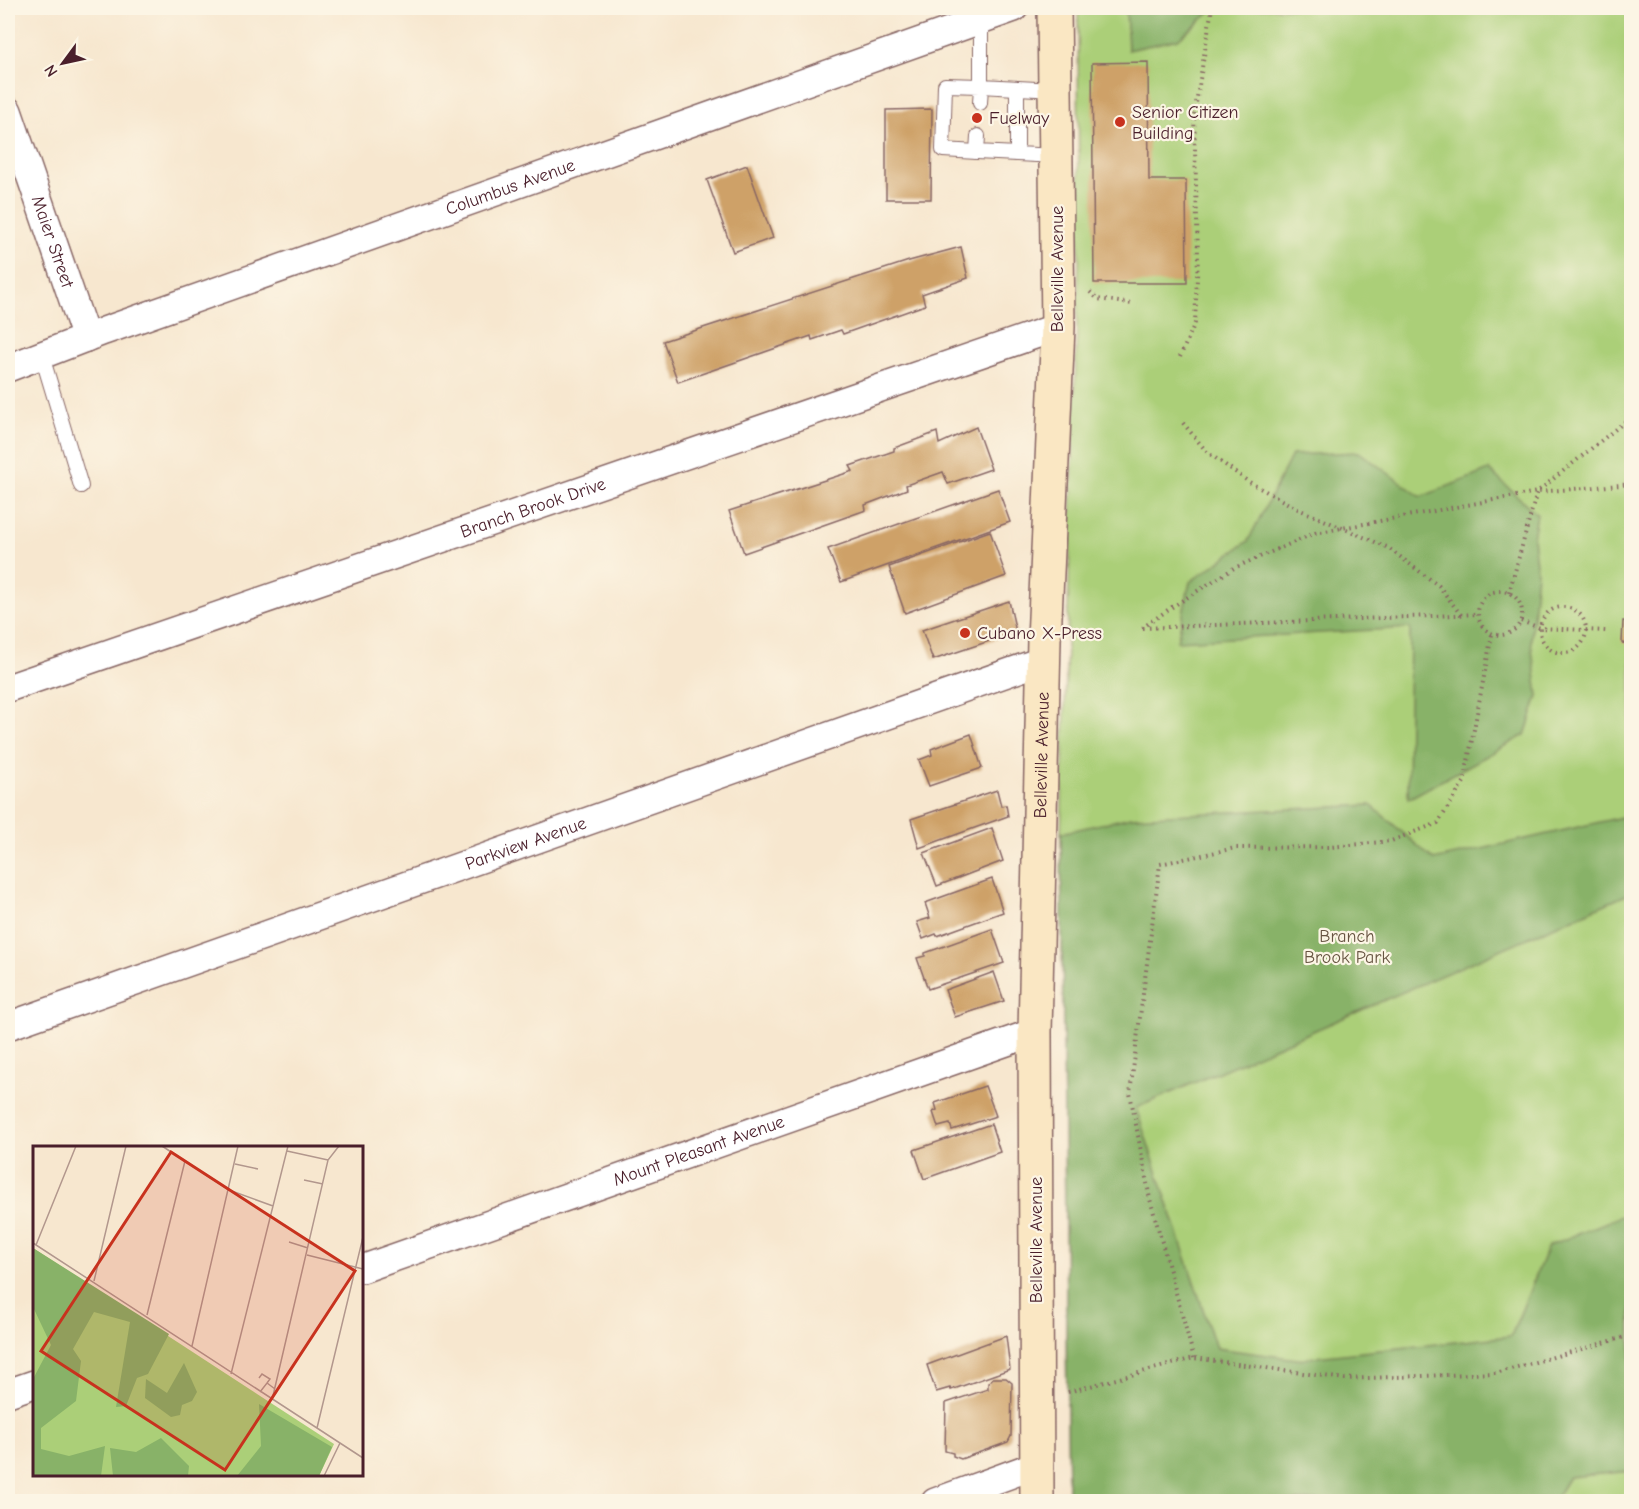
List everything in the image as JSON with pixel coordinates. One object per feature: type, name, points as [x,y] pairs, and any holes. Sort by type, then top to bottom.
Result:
[{"type":"main road","name":"Belleville Avenue","points":[[1037,1502],[1035,1032],[1044,660],[1058,327],[1054,8]]},
{"type":"street","name":"Columbus Avenue","points":[[8,368],[86,338],[1014,8]]},
{"type":"street","name":"Maier Street","points":[[8,111],[86,338]]},
{"type":"street","name":"Branch Brook Drive","points":[[8,688],[1058,327]]},
{"type":"street","name":"Parkview Avenue","points":[[8,1026],[1044,660]]},
{"type":"street","name":"Mount Pleasant Avenue","points":[[363,1269],[1035,1032]]},
{"type":"street","points":[[8,1393],[33,1384]]},
{"type":"street","points":[[935,1502],[1036,1465]]},
{"type":"lane","points":[[980,103],[981,20]]},
{"type":"lane","points":[[1054,90],[945,85],[943,150],[1056,156]]},
{"type":"lane","points":[[1017,88],[1017,154]]},
{"type":"lane","points":[[977,152],[978,136]]},
{"type":"lane","points":[[42,356],[81,486]]},
{"type":"path","points":[[1180,357],[1195,323],[1198,256],[1194,116],[1212,8]]},
{"type":"path","points":[[1090,292],[1098,299],[1132,304]]},
{"type":"path","points":[[1509,593],[1537,492],[1632,416]]},
{"type":"path","points":[[1183,423],[1207,452],[1249,482],[1298,509],[1387,547],[1439,586],[1461,615]]},
{"type":"path","points":[[1478,614],[1142,628],[1172,606],[1234,568],[1315,532],[1537,492],[1632,484]]},
{"type":"path","points":[[1502,591],[1509,593],[1522,608],[1521,621],[1513,632],[1506,635],[1492,634],[1482,626],[1478,614],[1482,600],[1488,595],[1502,591]]},
{"type":"path","points":[[1565,607],[1578,613],[1583,619],[1586,630],[1579,647],[1565,653],[1550,650],[1541,638],[1540,628],[1550,611],[1565,607]]},
{"type":"path","points":[[1521,621],[1540,628],[1606,631]]},
{"type":"path","points":[[1194,1358],[1150,1199],[1130,1093],[1160,864],[1235,848],[1331,847],[1391,841],[1438,823],[1464,782],[1492,634]]},
{"type":"path","points":[[1078,1389],[1194,1358],[1345,1379],[1496,1373],[1632,1335]]},
{"type":"green space","name":"Branch Brook Park","points":[[1078,8],[1631,8],[1631,1501],[1068,1502],[1061,833],[1079,259]]},
{"type":"green space","points":[[1126,8],[1215,8],[1178,39],[1128,50]]},
{"type":"green space","points":[[1359,452],[1421,497],[1489,470],[1537,514],[1533,538],[1537,572],[1531,641],[1538,696],[1525,735],[1408,799],[1410,628],[1177,641],[1190,582],[1248,541],[1292,455]]},
{"type":"green space","points":[[1371,805],[1434,860],[1631,815],[1631,893],[1136,1108],[1216,1348],[1297,1359],[1511,1336],[1548,1246],[1631,1212],[1631,1471],[1569,1477],[1554,1501],[1068,1501],[1061,833],[1131,817]]},
{"type":"building","name":"Senior Citizen Building","points":[[1148,62],[1149,180],[1186,180],[1187,283],[1094,283],[1092,63]]},
{"type":"building","points":[[932,109],[931,199],[886,199],[886,110]]},
{"type":"building","points":[[747,165],[773,238],[733,252],[707,180]]},
{"type":"building","points":[[961,247],[968,278],[922,294],[925,305],[843,334],[841,330],[812,340],[811,336],[678,382],[663,341],[909,261]]},
{"type":"building","points":[[976,427],[991,469],[948,484],[943,472],[906,485],[907,489],[865,505],[866,510],[744,553],[729,511],[853,471],[850,466],[894,451],[894,448],[937,432],[939,444]]},
{"type":"building","points":[[998,489],[1010,522],[841,582],[828,549]]},
{"type":"building","points":[[990,531],[1006,576],[905,613],[889,567]]},
{"type":"building","points":[[1009,601],[1016,632],[933,660],[922,630]]},
{"type":"building","points":[[1623,621],[1632,622],[1632,644],[1622,643]]},
{"type":"building","points":[[971,734],[982,768],[929,786],[919,760],[932,755],[931,749]]},
{"type":"building","points":[[997,790],[1001,806],[1006,805],[1008,816],[919,848],[911,819]]},
{"type":"building","points":[[992,828],[1003,861],[937,886],[924,853]]},
{"type":"building","points":[[992,879],[1003,912],[923,939],[917,922],[930,918],[925,903]]},
{"type":"building","points":[[992,929],[1004,963],[928,989],[917,958]]},
{"type":"building","points":[[994,972],[1004,1001],[955,1017],[945,990]]},
{"type":"building","points":[[985,1086],[996,1116],[952,1130],[950,1124],[938,1127],[933,1112],[937,1110],[935,1103]]},
{"type":"building","points":[[991,1124],[1000,1152],[924,1179],[914,1150]]},
{"type":"building","points":[[1006,1336],[1010,1369],[951,1390],[950,1388],[936,1392],[927,1365]]},
{"type":"building","points":[[993,1378],[1006,1378],[1012,1383],[1011,1436],[1008,1442],[961,1459],[953,1456],[953,1453],[945,1451],[946,1403],[988,1389],[988,1383]]},
{"type":"place","name":"Fuelway","points":[[977,118]]},
{"type":"place","name":"Senior Citizen Building","points":[[1120,122]]},
{"type":"place","name":"Cubano X-Press","points":[[965,633]]}]
